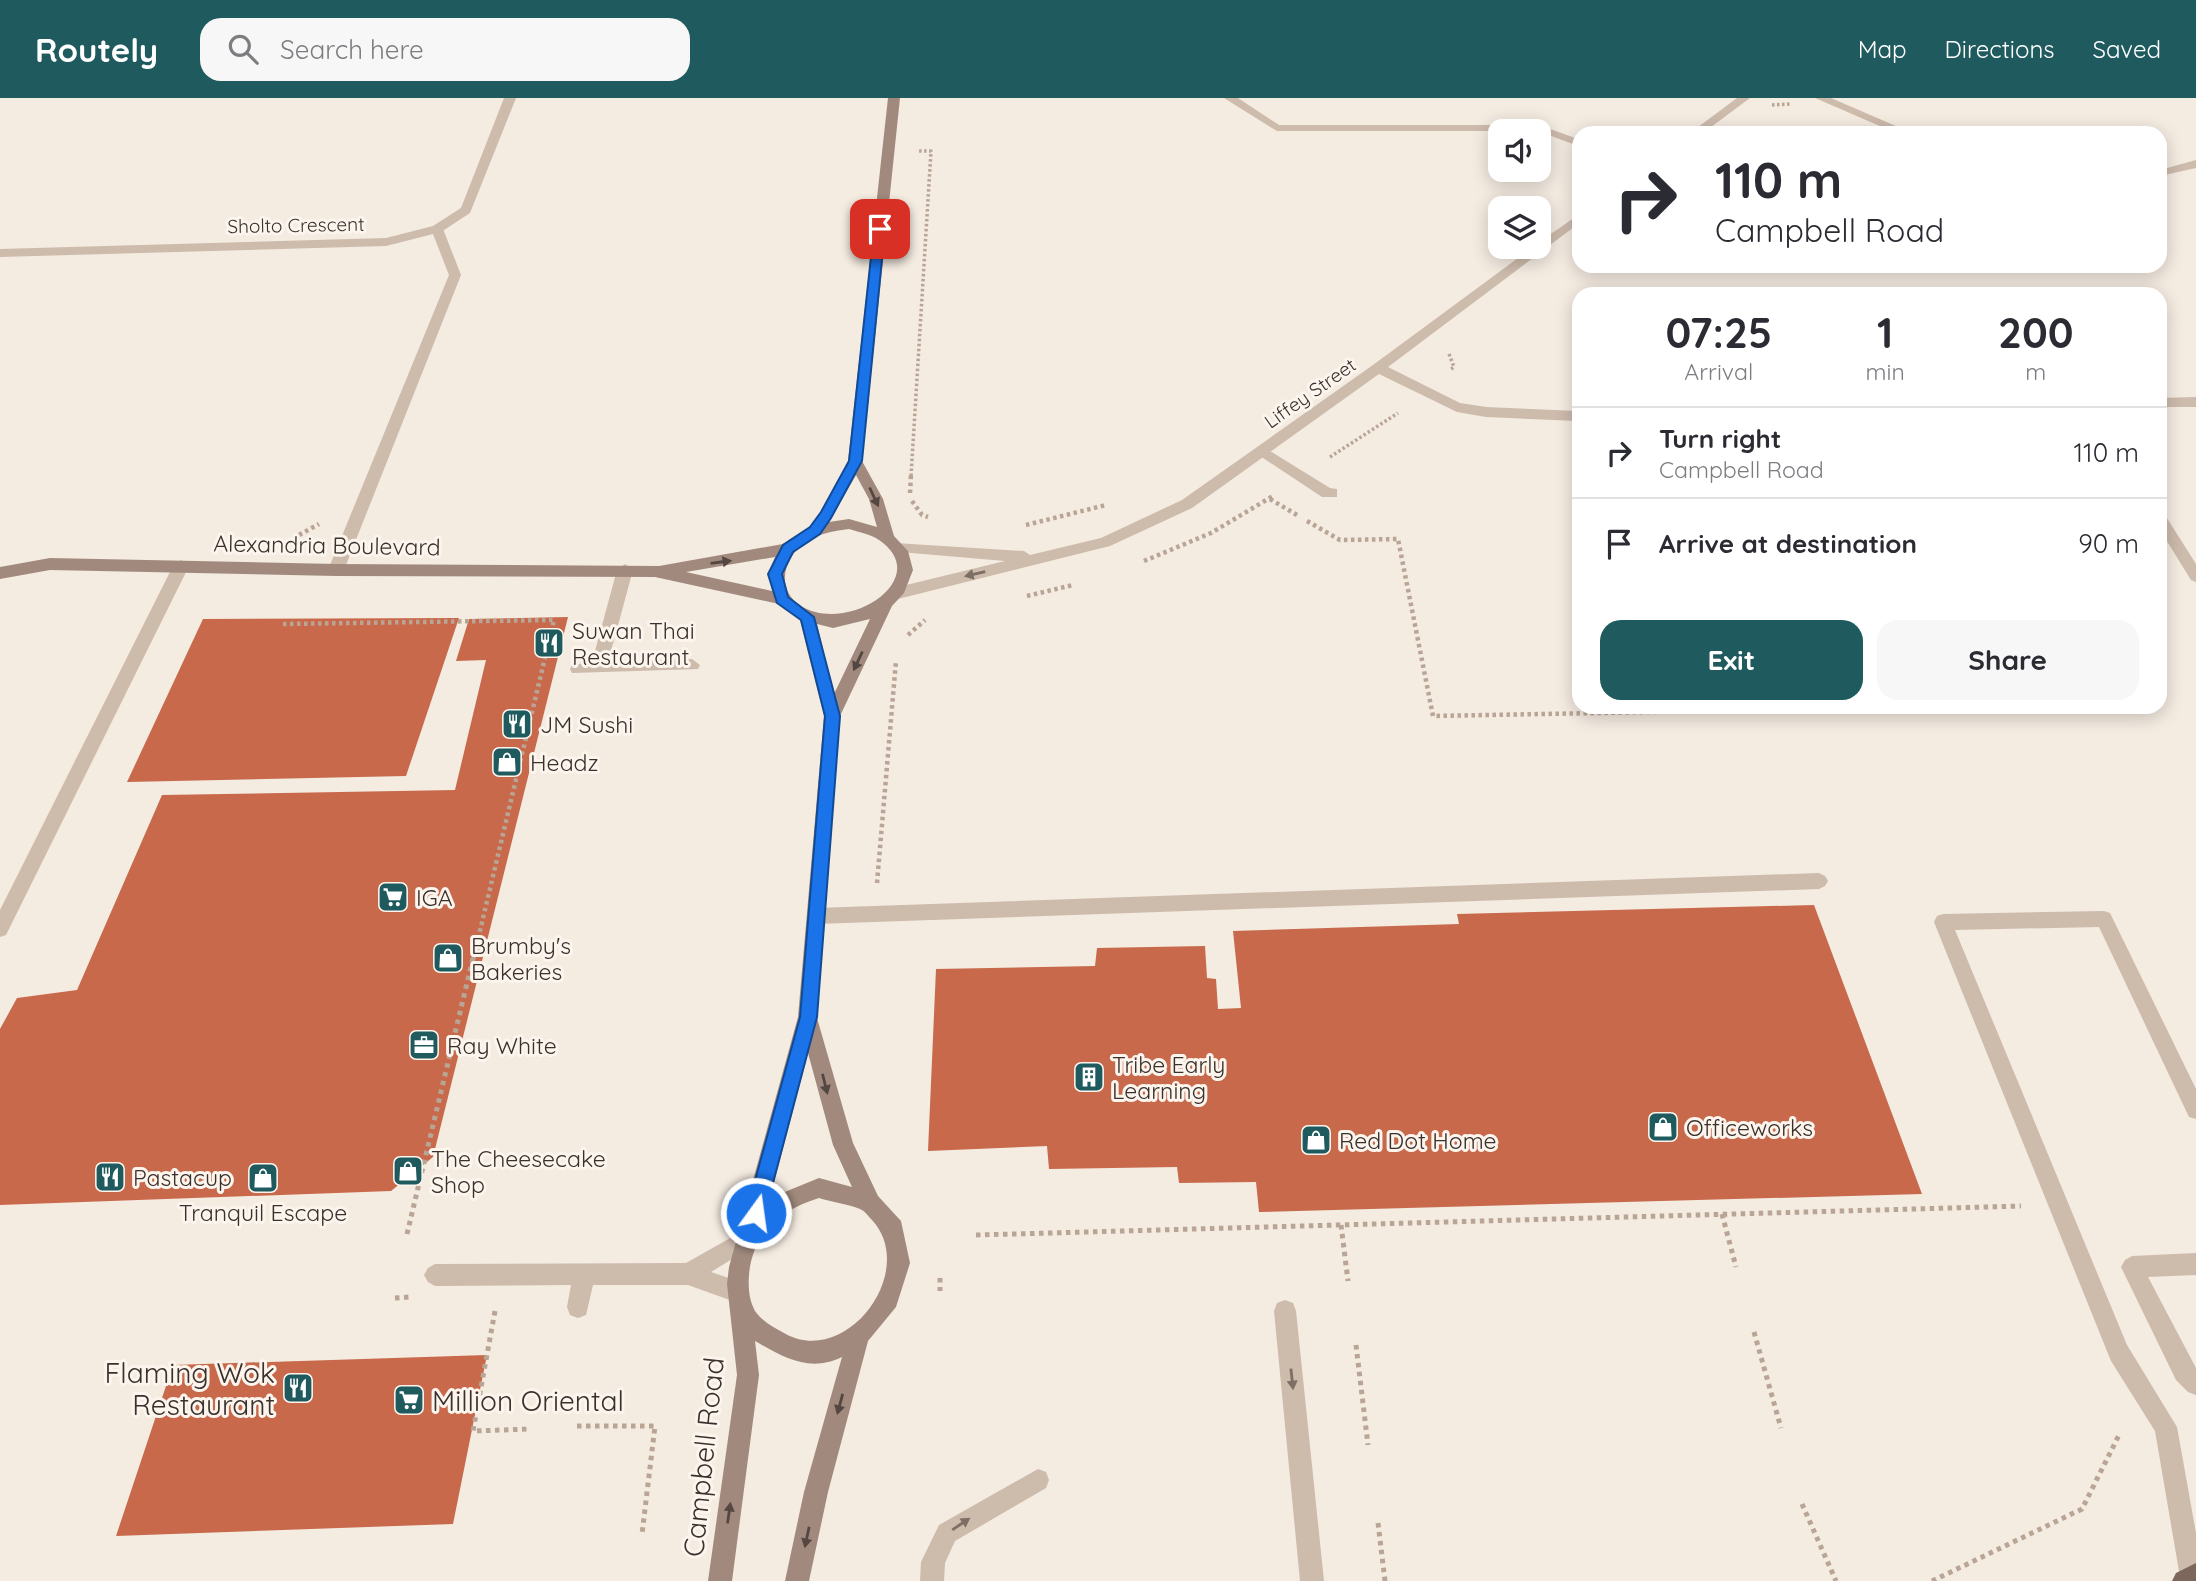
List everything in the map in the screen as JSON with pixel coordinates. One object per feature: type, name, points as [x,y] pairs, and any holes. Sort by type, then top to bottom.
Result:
[{"type":"street","name":"Sholto Crescent","points":[[0,253],[386,242],[437,229],[466,210],[510,98]]},
{"type":"street","points":[[815,531],[837,499],[855,461],[894,98]]},
{"type":"street","points":[[1230,98],[1277,128],[1539,128],[1572,141]]},
{"type":"street","points":[[1706,126],[1744,98]]},
{"type":"street","points":[[1821,98],[1889,126]]},
{"type":"street","points":[[2167,172],[2194,168]]},
{"type":"street","name":"Liffey Street","points":[[898,593],[1105,542],[1187,504],[1378,368],[1572,223]]},
{"type":"street","points":[[336,570],[455,275],[437,229]]},
{"type":"street","points":[[1378,368],[1457,407],[1486,412],[1572,416]]},
{"type":"street","points":[[2167,403],[2196,402]]},
{"type":"street","points":[[1262,451],[1332,493]]},
{"type":"street","points":[[855,461],[876,499],[887,535]]},
{"type":"street","points":[[849,524],[870,527],[887,535],[900,547],[906,561],[906,577],[898,593],[884,606],[865,616],[842,621],[807,617],[782,600],[775,574],[788,548],[815,531],[849,524]]},
{"type":"street","points":[[2167,530],[2196,576]]},
{"type":"street","name":"Liffey Street","points":[[900,547],[1042,558]]},
{"type":"street","name":"Alexandria Boulevard","points":[[655,571],[788,548]]},
{"type":"street","name":"Alexandria Boulevard","points":[[0,573],[50,564],[336,570],[625,569],[655,571],[782,600]]},
{"type":"street","points":[[0,929],[181,566]]},
{"type":"street","points":[[598,668],[625,569]]},
{"type":"street","points":[[832,716],[884,606]]},
{"type":"street","points":[[807,617],[832,716],[808,1017],[749,1237],[739,1265],[739,1294],[751,1324],[771,1343],[799,1353],[829,1351],[858,1338],[881,1315],[895,1291],[901,1265],[898,1240],[888,1219],[869,1200],[843,1145],[808,1017]]},
{"type":"street","points":[[578,669],[692,665]]},
{"type":"street","points":[[816,916],[1819,881]]},
{"type":"street","points":[[2191,1577],[2166,1427],[2119,1353],[1943,922],[2104,919],[2196,1110]]},
{"type":"street","points":[[688,1274],[749,1237],[768,1212],[792,1196],[810,1191],[846,1190],[869,1200]]},
{"type":"street","points":[[2196,1264],[2132,1267],[2184,1372],[2196,1384]]},
{"type":"street","points":[[578,1307],[584,1274]]},
{"type":"street","points":[[435,1275],[688,1274],[739,1294]]},
{"type":"street","name":"Campbell Road","points":[[720,1581],[748,1375],[739,1294]]},
{"type":"street","points":[[1285,1311],[1312,1581]]},
{"type":"street","points":[[797,1581],[816,1492],[858,1338]]},
{"type":"street","points":[[932,1581],[933,1562],[947,1533],[1038,1480]]},
{"type":"path","points":[[888,152],[931,151],[909,498],[922,516],[959,524],[955,551]]},
{"type":"path","points":[[1132,566],[1182,547],[1241,518],[1396,412],[1409,415]]},
{"type":"path","points":[[1269,499],[1340,540],[1398,538],[1433,716],[1572,713]]},
{"type":"path","points":[[1013,526],[1036,524],[1113,503]]},
{"type":"path","points":[[905,638],[934,612],[945,609],[950,580]]},
{"type":"path","points":[[1017,598],[1080,582]]},
{"type":"path","points":[[283,624],[554,620],[407,1234]]},
{"type":"path","points":[[877,885],[897,651]]},
{"type":"path","points":[[976,1235],[2059,1205]]},
{"type":"path","points":[[1722,1214],[1737,1267]]},
{"type":"path","points":[[1341,1225],[1348,1281]]},
{"type":"path","points":[[940,1278],[940,1292]]},
{"type":"path","points":[[395,1298],[421,1297]]},
{"type":"path","points":[[496,1308],[473,1431],[530,1429]]},
{"type":"path","points":[[1754,1332],[1781,1429]]},
{"type":"path","points":[[1356,1345],[1368,1445]]},
{"type":"path","points":[[577,1426],[655,1426],[642,1534]]},
{"type":"path","points":[[1932,1581],[2082,1509],[2120,1433]]},
{"type":"path","points":[[1802,1504],[1836,1581]]},
{"type":"path","points":[[1378,1522],[1385,1581]]},
{"type":"building","points":[[568,617],[433,1157],[391,1191],[0,1205],[0,1029],[17,998],[77,990],[162,795],[455,790],[486,660],[456,661],[469,619]]},
{"type":"building","points":[[459,618],[406,776],[127,782],[203,619]]},
{"type":"building","points":[[1814,905],[1922,1194],[1259,1212],[1256,1182],[1179,1183],[1177,1167],[1049,1169],[1047,1146],[928,1151],[936,969],[1095,966],[1097,948],[1205,946],[1207,978],[1216,979],[1218,1009],[1241,1008],[1233,931],[1459,924],[1457,914]]},
{"type":"building","points":[[487,1355],[453,1524],[116,1536],[173,1365]]},
{"type":"place","name":"Suwan Thai Restaurant","points":[[549,643]]},
{"type":"place","name":"JM Sushi","points":[[517,724]]},
{"type":"place","name":"Headz","points":[[507,762]]},
{"type":"place","name":"IGA","points":[[393,897]]},
{"type":"place","name":"Brumby's Bakeries","points":[[448,958]]},
{"type":"place","name":"Ray White","points":[[424,1045]]},
{"type":"place","name":"Tribe Early Learning","points":[[1089,1077]]},
{"type":"place","name":"Officeworks","points":[[1663,1127]]},
{"type":"place","name":"Red Dot Home","points":[[1316,1140]]},
{"type":"place","name":"The Cheesecake Shop","points":[[408,1171]]},
{"type":"place","name":"Pastacup","points":[[110,1177]]},
{"type":"place","name":"Tranquil Escape","points":[[263,1178]]},
{"type":"place","name":"Flaming Wok Restaurant","points":[[298,1388]]},
{"type":"place","name":"Million Oriental","points":[[409,1400]]},
{"type":"route","points":[[756,1213],[808,1017],[832,716],[807,617],[792,610],[782,600],[776,587],[775,574],[779,561],[788,548],[815,531],[837,499],[855,461],[880,229]]}]
